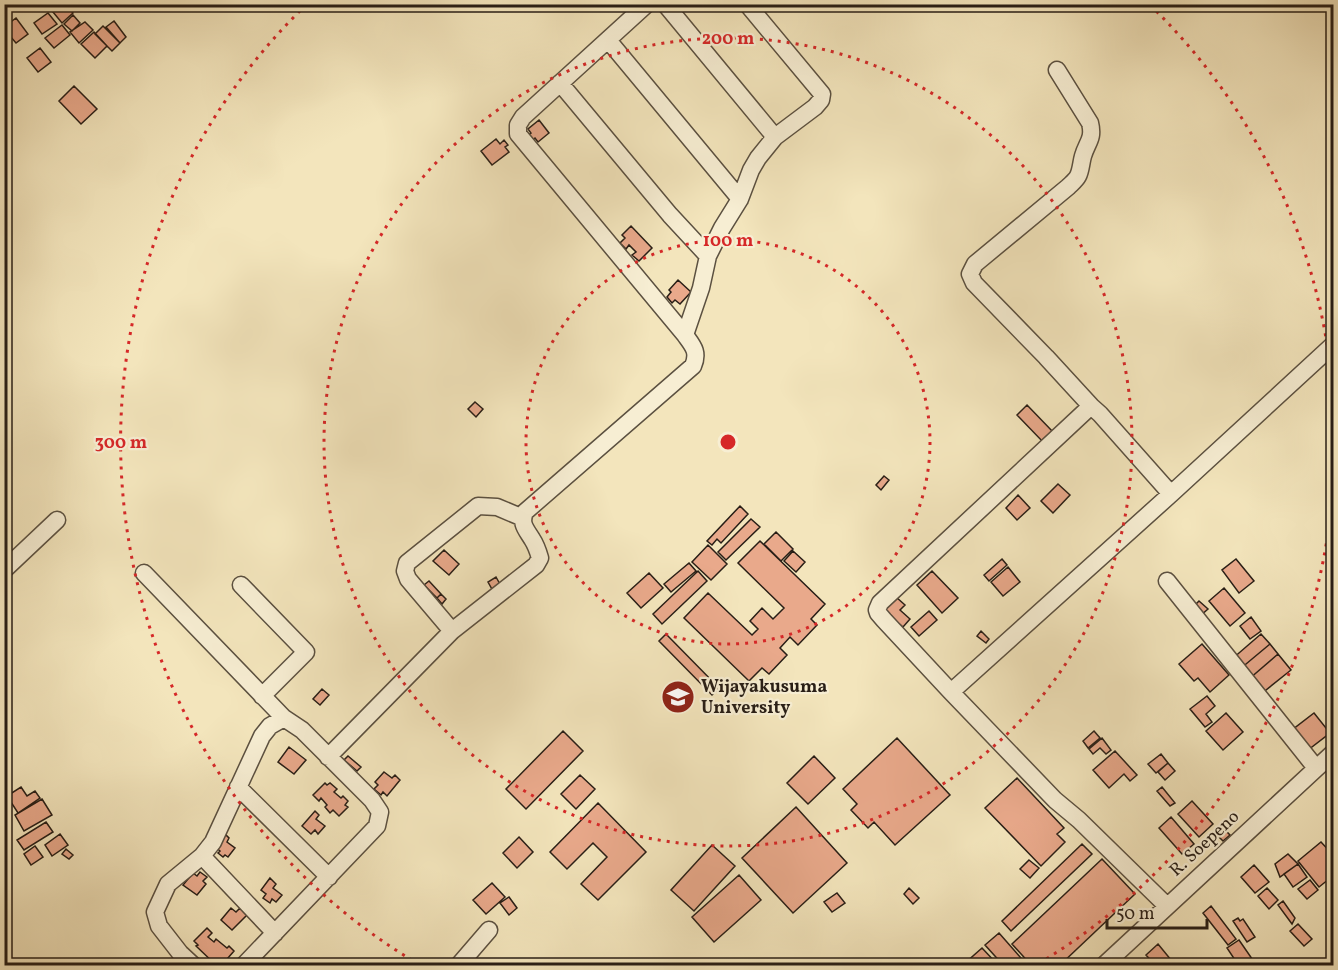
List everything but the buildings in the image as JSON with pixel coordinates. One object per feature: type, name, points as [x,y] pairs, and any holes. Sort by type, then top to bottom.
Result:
[{"type":"street","points":[[328,757],[452,631],[536,565],[540,558],[538,550],[522,525],[525,512],[693,366],[696,358],[693,346],[685,335],[518,134],[518,125],[523,117],[647,4]]},
{"type":"street","points":[[665,4],[775,137]]},
{"type":"street","points":[[685,335],[701,288],[708,256],[740,199],[751,170],[775,137],[821,100],[822,94],[747,4]]},
{"type":"street","points":[[608,40],[740,199]]},
{"type":"street","points":[[1057,70],[1090,123],[1092,131],[1077,179],[975,264],[970,274],[974,283],[1100,414],[1171,494]]},
{"type":"street","points":[[560,83],[670,215],[708,256]]},
{"type":"street","points":[[951,692],[1334,344]]},
{"type":"street","points":[[1091,406],[878,607],[878,613],[1055,800],[1079,820],[1167,906]]},
{"type":"street","points":[[452,631],[408,579],[405,571],[407,563],[478,506],[497,507],[523,518]]},
{"type":"street","points":[[4,570],[57,520]]},
{"type":"street","points":[[144,573],[284,718],[302,730],[372,800],[380,812],[377,826],[243,966]]},
{"type":"street","points":[[1167,581],[1316,768]]},
{"type":"street","points":[[241,585],[306,652],[262,696]]},
{"type":"street","points":[[194,966],[180,953],[159,926],[155,912],[168,884],[202,856],[213,842],[262,736],[270,726],[284,718]]},
{"type":"street","name":"R. Soepeno","points":[[1102,966],[1334,752]]},
{"type":"street","points":[[238,787],[329,877]]},
{"type":"street","points":[[202,856],[274,933]]},
{"type":"street","points":[[458,966],[489,930]]},
{"type":"place","name":"Wijayakusuma University","points":[[678,697]]}]
